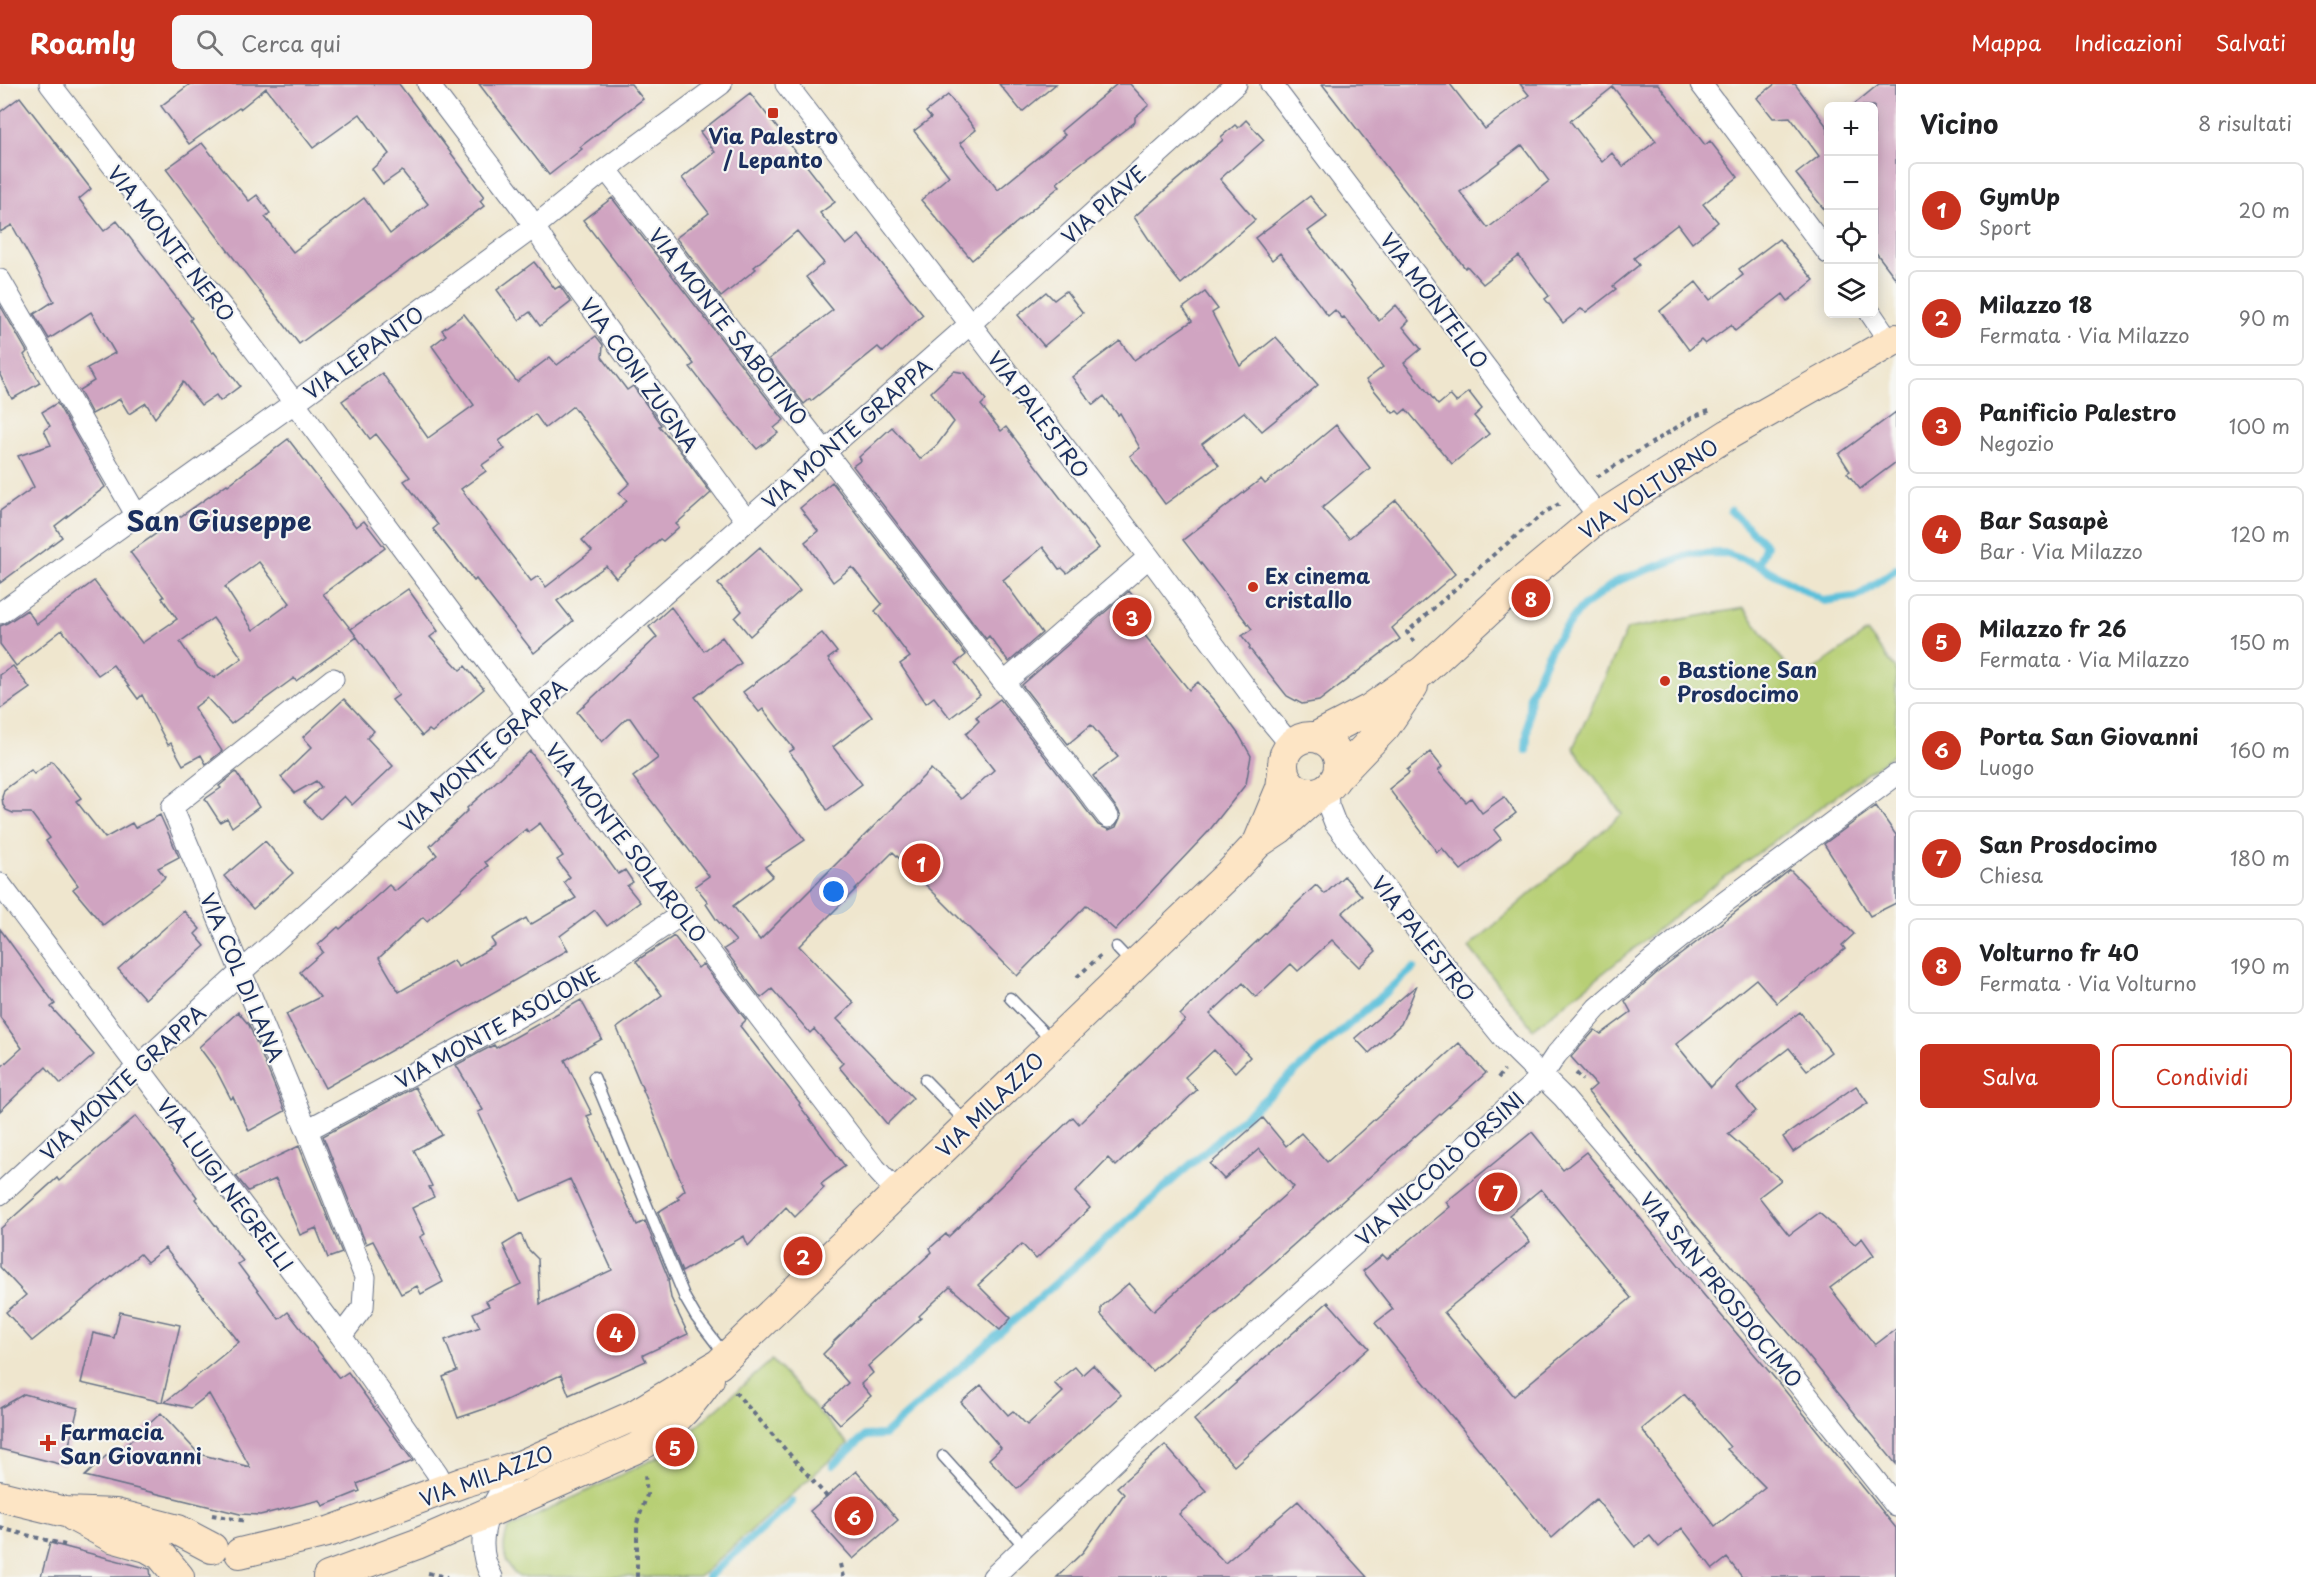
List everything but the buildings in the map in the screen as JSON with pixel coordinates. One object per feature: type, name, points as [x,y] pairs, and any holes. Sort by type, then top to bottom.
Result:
[{"type":"main road","name":"VIA VOLTURNO","points":[[1297,751],[1370,709],[1420,658],[1508,592],[1599,517],[1729,434],[1893,341]]},
{"type":"main road","name":"VIA VOLTURNO","points":[[1328,786],[1385,727],[1420,658]]},
{"type":"main road","name":"VIA PALESTRO","points":[[1326,740],[1334,747],[1339,757],[1340,767],[1328,786],[1310,794],[1293,787],[1297,751],[1326,740]]},
{"type":"main road","name":"VIA MILAZZO","points":[[1258,843],[1297,751]]},
{"type":"main road","name":"VIA MILAZZO","points":[[328,1577],[417,1544],[634,1449],[653,1439],[674,1423],[723,1361],[1054,1043],[1124,956],[1328,786]]},
{"type":"main road","name":"VIA MILAZZO","points":[[237,1559],[331,1531],[464,1482],[522,1465],[633,1416],[723,1361]]},
{"type":"main road","points":[[0,1496],[65,1512],[116,1514],[178,1530],[237,1559]]},
{"type":"main road","points":[[65,1512],[112,1537],[147,1547],[161,1555],[181,1577],[192,1559],[201,1552],[237,1559]]},
{"type":"street","name":"VIA MONTE NERO","points":[[50,84],[294,403]]},
{"type":"street","name":"VIA CONI ZUGNA","points":[[428,84],[746,520]]},
{"type":"street","name":"VIA LEPANTO","points":[[0,613],[294,403],[534,227],[606,169],[721,84]]},
{"type":"street","name":"VIA PALESTRO","points":[[786,84],[1149,557],[1233,672],[1297,751]]},
{"type":"street","name":"VIA PIAVE","points":[[970,324],[1236,84]]},
{"type":"street","name":"VIA MONTELLO","points":[[1271,84],[1599,517]]},
{"type":"street","points":[[1701,84],[1824,248]]},
{"type":"street","name":"VIA MONTE SABOTINO","points":[[606,169],[1108,818]]},
{"type":"street","points":[[0,280],[136,516]]},
{"type":"street","points":[[1874,318],[1893,341]]},
{"type":"street","name":"VIA MONTE GRAPPA","points":[[0,1194],[241,972],[528,714],[970,324]]},
{"type":"street","name":"VIA MONTE SOLAROLO","points":[[294,403],[528,714],[875,1168],[897,1192]]},
{"type":"street","points":[[1004,683],[1149,557]]},
{"type":"street","name":"VIA COL DI LANA","points":[[333,679],[172,807],[365,1277],[363,1307],[341,1336]]},
{"type":"street","name":"VIA NICCOLÒ ORSINI","points":[[993,1577],[1133,1444],[1542,1076],[1556,1055],[1597,1008],[1721,905],[1896,775]]},
{"type":"street","name":"VIA PALESTRO","points":[[1328,786],[1328,805],[1335,823],[1447,969],[1506,1041],[1542,1076]]},
{"type":"street","name":"VIA LUIGI NEGRELLI","points":[[0,884],[341,1336],[437,1473],[445,1489]]},
{"type":"street","name":"VIA MONTE ASOLONE","points":[[306,1130],[504,1025],[593,974],[682,914]]},
{"type":"street","name":"VIA SAN PROSDOCIMO","points":[[1542,1076],[1563,1097],[1651,1200],[1896,1506]]},
{"type":"street","points":[[492,1577],[486,1567],[483,1552],[489,1513],[504,1483],[522,1465]]},
{"type":"lane","points":[[1010,998],[1054,1043]]},
{"type":"lane","points":[[594,1077],[685,1298],[723,1361]]},
{"type":"lane","points":[[925,1080],[968,1125]]},
{"type":"lane","points":[[943,1456],[1024,1546]]},
{"type":"path","points":[[1602,474],[1695,416],[1714,409]]},
{"type":"path","points":[[1420,658],[1407,632],[1501,549],[1558,504]]},
{"type":"path","points":[[735,1392],[828,1498]]},
{"type":"path","points":[[634,1449],[646,1478],[647,1495],[637,1523],[637,1577]]},
{"type":"path","points":[[207,1514],[252,1522]]},
{"type":"path","points":[[840,1564],[843,1577]]},
{"type":"path","points":[[427,1577],[428,1573],[447,1577]]},
{"type":"green space","points":[[1744,608],[1798,681],[1867,632],[1896,669],[1896,752],[1710,888],[1533,1029],[1469,947],[1622,814],[1573,748],[1627,629]]},
{"type":"green space","points":[[772,1360],[848,1444],[699,1577],[519,1577],[514,1572],[507,1561],[504,1549],[508,1529],[666,1453]]},
{"type":"waterway","points":[[1731,511],[1766,545],[1758,565]]},
{"type":"waterway","points":[[1526,750],[1530,694],[1552,646],[1580,609],[1617,581],[1690,554],[1724,553],[1758,565],[1824,601],[1859,596],[1896,569]]},
{"type":"waterway","points":[[833,1465],[865,1436],[884,1435],[1413,968]]},
{"type":"waterway","points":[[708,1577],[792,1502]]},
{"type":"place","name":"Via Palestro / Lepanto","points":[[773,113]]},
{"type":"place","name":"Ex cinema cristallo","points":[[1253,587]]},
{"type":"place","name":"Volturno fr 40","points":[[1531,598]]},
{"type":"place","name":"Panificio Palestro","points":[[1132,617]]},
{"type":"place","name":"Bastione San Prosdocimo","points":[[1665,681]]},
{"type":"place","name":"GymUp","points":[[921,863]]},
{"type":"place","name":"San Prosdocimo","points":[[1498,1192]]},
{"type":"place","name":"Milazzo 18","points":[[803,1256]]},
{"type":"place","name":"Bar Sasapè","points":[[616,1333]]},
{"type":"place","name":"Farmacia San Giovanni","points":[[48,1443]]},
{"type":"place","name":"Milazzo fr 26","points":[[675,1447]]},
{"type":"place","name":"Porta San Giovanni","points":[[854,1516]]},
{"type":"district","name":"San Giuseppe","points":[[219,519]]}]
